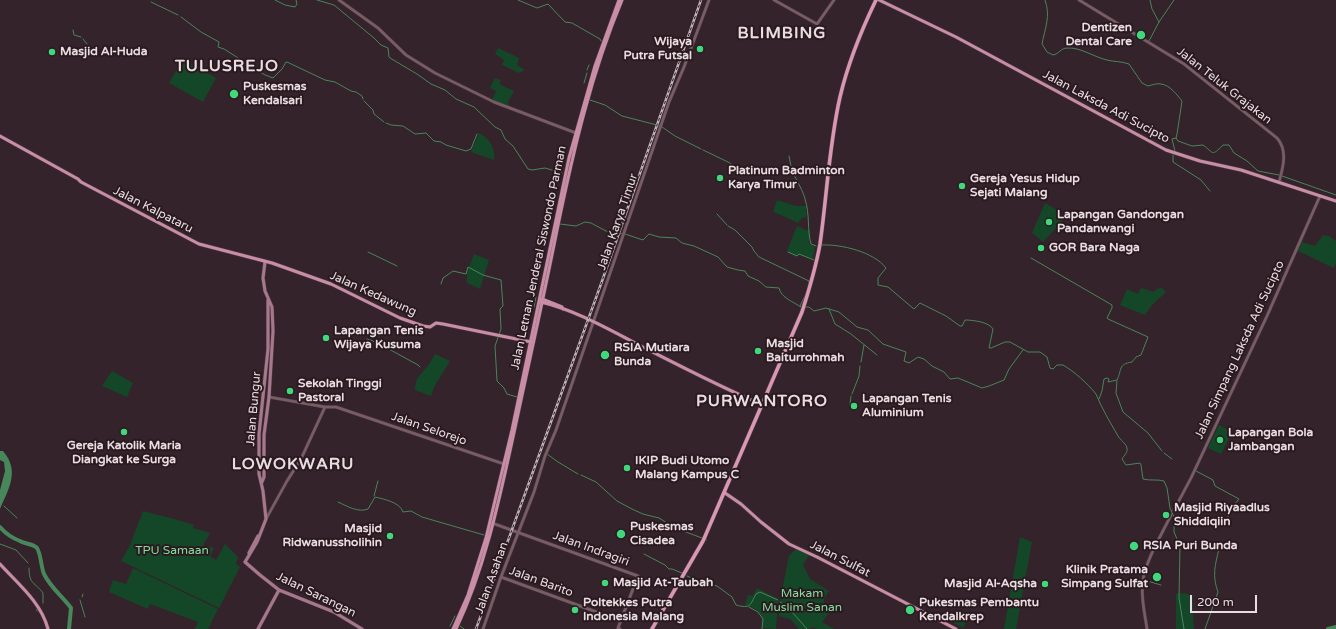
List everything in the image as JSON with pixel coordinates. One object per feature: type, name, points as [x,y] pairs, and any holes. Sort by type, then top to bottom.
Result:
[{"type":"highway","points":[[652,629],[703,541],[804,307],[812,281],[819,246],[830,159],[840,98],[854,49],[877,0]]},
{"type":"main road","name":"Jalan Letnan Jenderal Siswondo Parman","points":[[455,629],[468,599],[500,488],[576,133],[595,66],[621,0]]},
{"type":"main road","name":"Jalan Letnan Jenderal Siswondo Parman","points":[[564,189],[578,133],[598,66],[621,0]]},
{"type":"main road","name":"Jalan Laksda Adi Sucipto","points":[[877,0],[956,37],[1166,150],[1200,161],[1241,170],[1336,201]]},
{"type":"main road","name":"Jalan Kalpataru","points":[[0,136],[86,185],[199,244],[265,262],[301,275]]},
{"type":"main road","name":"Jalan Bungur","points":[[265,262],[263,278],[268,300],[272,307],[273,338]]},
{"type":"main road","name":"Jalan Kedawung","points":[[301,275],[336,286],[394,315],[423,326],[430,327],[439,323],[531,342]]},
{"type":"main road","name":"Jalan Bungur","points":[[266,519],[262,482],[259,474],[259,434],[269,338],[268,300]]},
{"type":"main road","name":"Jalan Letnan Jenderal Siswondo Parman","points":[[500,488],[504,464],[541,300]]},
{"type":"main road","points":[[541,300],[562,307],[563,309],[593,322],[736,393],[763,404]]},
{"type":"main road","points":[[262,482],[264,477],[264,435],[269,397],[273,338],[269,338]]},
{"type":"main road","points":[[259,434],[264,435]]},
{"type":"main road","name":"Jalan Sulfat","points":[[725,492],[742,504],[761,522],[789,544],[817,556],[956,629]]},
{"type":"main road","name":"Jalan Sarangan","points":[[266,519],[245,562],[262,578],[279,590],[334,612],[362,629]]},
{"type":"main road","points":[[0,564],[37,604],[48,629]]},
{"type":"main road","points":[[258,629],[279,590]]},
{"type":"street","points":[[339,0],[370,22],[409,57],[472,92],[576,133]]},
{"type":"street","name":"Jalan Karya Timur","points":[[546,453],[556,430],[669,102],[709,0]]},
{"type":"street","points":[[774,0],[817,24],[834,0]]},
{"type":"street","name":"Jalan Teluk Grajakan","points":[[1079,0],[1184,64],[1277,138],[1284,151],[1279,182]]},
{"type":"street","name":"Jalan Simpang Laksda Adi Sucipto","points":[[1174,510],[1186,489],[1267,316],[1320,196]]},
{"type":"street","name":"Jalan Selorejo","points":[[269,397],[324,407],[336,407],[504,464]]},
{"type":"street","points":[[266,519],[301,459],[324,407]]},
{"type":"street","name":"Jalan Asahan","points":[[483,629],[501,577],[534,492],[546,453]]},
{"type":"street","points":[[1147,629],[1142,580],[1171,515]]},
{"type":"street","name":"Jalan Indragiri","points":[[491,523],[638,576],[621,621]]},
{"type":"street","name":"Jalan Barito","points":[[501,577],[621,621]]},
{"type":"street","points":[[619,628],[621,621]]},
{"type":"green space","points":[[498,48],[519,58],[517,65],[525,70],[519,73],[502,65],[504,60],[495,54]]},
{"type":"green space","points":[[183,59],[216,78],[203,102],[169,83]]},
{"type":"green space","points":[[495,78],[501,80],[499,84],[514,91],[508,102],[509,106],[492,100],[496,91],[490,88]]},
{"type":"green space","points":[[479,133],[491,144],[494,151],[494,160],[471,152]]},
{"type":"green space","points":[[777,200],[796,206],[806,206],[806,217],[802,218],[798,223],[773,212]]},
{"type":"green space","name":"Lapangan Gandongan Pandanwangi","points":[[1045,203],[1067,216],[1043,242],[1032,233]]},
{"type":"green space","points":[[797,226],[809,231],[809,244],[815,247],[813,259],[799,254],[797,256],[787,251]]},
{"type":"green space","points":[[1323,235],[1329,236],[1336,241],[1336,262],[1334,268],[1298,251],[1302,242],[1315,246]]},
{"type":"green space","points":[[474,254],[489,260],[480,289],[467,283],[467,273]]},
{"type":"green space","points":[[1141,288],[1154,292],[1157,289],[1162,288],[1166,292],[1152,305],[1145,315],[1120,305],[1127,289],[1138,294]]},
{"type":"green space","points":[[435,354],[450,361],[434,387],[431,396],[415,390],[415,386],[418,378],[429,365]]},
{"type":"green space","points":[[112,371],[133,383],[127,397],[102,386]]},
{"type":"green space","name":"Lapangan Bola Jambangan","points":[[1219,425],[1232,432],[1221,454],[1208,448]]},
{"type":"green space","name":"TPU Samaan","points":[[143,511],[194,525],[193,528],[210,533],[203,545],[214,548],[210,556],[216,560],[225,544],[238,557],[236,564],[240,567],[219,608],[121,561],[130,545]]},
{"type":"green space","points":[[1020,537],[1032,542],[1016,629],[1004,629]]},
{"type":"green space","name":"Makam Muslim Sanan","points":[[796,549],[809,555],[803,565],[810,579],[829,591],[824,599],[824,606],[830,610],[822,622],[834,629],[817,629],[813,627],[809,629],[799,629],[790,619],[779,616],[781,595],[789,556]]},
{"type":"green space","name":"TPU Samaan","points":[[133,568],[218,609],[208,629],[195,629],[198,622],[150,604],[148,609],[109,592],[113,580],[126,584]]},
{"type":"green space","points":[[757,588],[778,599],[776,629],[762,628],[760,613],[745,605],[748,595],[753,596]]},
{"type":"green space","points":[[1185,593],[1192,596],[1194,629],[1176,629],[1176,594]]},
{"type":"green space","points":[[943,612],[966,617],[964,628],[942,617]]},
{"type":"shaded area","points":[[0,451],[3,451],[8,458],[12,473],[9,487],[0,509],[0,490],[5,471],[4,462],[0,460]]},
{"type":"waterway","points":[[275,0],[285,5],[295,7],[297,4],[296,0]]},
{"type":"waterway","points":[[317,0],[334,5],[381,45],[388,48],[390,58],[431,84],[445,90],[456,99],[474,107],[495,127],[501,130],[505,139],[513,146],[528,169],[532,170],[545,168],[562,173]]},
{"type":"waterway","points":[[518,0],[537,8],[548,4],[565,22],[572,23],[601,41]]},
{"type":"waterway","points":[[1045,0],[1047,6],[1047,17],[1042,44],[1047,52],[1053,55],[1065,48],[1072,48],[1107,60],[1129,64],[1142,83],[1148,86],[1158,84],[1167,86],[1182,101],[1176,138],[1178,141],[1192,146],[1203,145],[1211,152],[1216,151],[1223,145],[1229,145],[1234,153],[1247,161],[1258,171],[1279,175]]},
{"type":"waterway","points":[[1150,0],[1152,9],[1159,22]]},
{"type":"waterway","points":[[1149,41],[1159,22],[1174,0]]},
{"type":"waterway","points":[[151,2],[178,15]]},
{"type":"waterway","points":[[181,17],[201,32],[219,42],[218,47],[224,49],[265,75],[273,78],[287,62],[325,80],[335,82],[351,91],[356,92],[362,96],[363,99]]},
{"type":"waterway","points":[[73,30],[74,35],[81,37]]},
{"type":"waterway","points":[[83,39],[87,44]]},
{"type":"waterway","points":[[587,70],[589,65]]},
{"type":"waterway","points":[[584,83],[587,73]]},
{"type":"waterway","points":[[590,100],[605,105],[622,116],[657,125]]},
{"type":"waterway","points":[[364,101],[373,110],[374,114],[384,122]]},
{"type":"waterway","points":[[386,123],[403,126],[415,134],[426,133],[434,141],[466,151],[471,149],[477,134]]},
{"type":"waterway","points":[[662,127],[675,136],[701,149]]},
{"type":"waterway","points":[[1175,151],[1172,139],[1176,138]]},
{"type":"waterway","points":[[703,150],[738,168]]},
{"type":"waterway","points":[[1173,155],[1173,162],[1201,180],[1210,191]]},
{"type":"waterway","points":[[789,156],[791,166]]},
{"type":"waterway","points":[[793,173],[807,205],[811,244],[816,246]]},
{"type":"waterway","points":[[1282,176],[1336,195]]},
{"type":"waterway","points":[[717,214],[727,225]]},
{"type":"waterway","points":[[560,224],[576,226],[585,222],[591,223],[606,231],[622,234]]},
{"type":"waterway","points":[[728,226],[735,230],[752,247],[759,257],[809,281],[809,284]]},
{"type":"waterway","points":[[625,234],[643,240],[649,234],[659,237],[676,238],[682,243],[694,246],[718,257],[727,267],[745,271],[748,276],[759,281],[766,287],[779,288],[785,297],[801,307]]},
{"type":"waterway","points":[[822,245],[838,246],[857,250],[881,262],[886,268],[878,278],[878,285],[888,287],[914,309],[920,303],[946,316],[960,326],[962,326],[965,320],[984,323],[993,329],[989,348],[1005,342],[1010,342],[1028,352],[1040,352],[1047,357],[1050,368],[1053,369],[1057,365],[1063,365],[1089,386],[1096,394],[1103,410],[1118,436],[1127,448],[1126,454],[1122,459],[1126,465],[1140,463],[1143,479],[1164,481],[1167,488],[1170,508],[1174,517],[1174,532],[1180,546],[1179,598],[1184,629]]},
{"type":"waterway","points":[[368,252],[397,266]]},
{"type":"waterway","points":[[788,252],[797,256],[799,254],[814,260]]},
{"type":"waterway","points":[[1031,258],[1112,305],[1107,318],[1108,319],[1148,337],[1141,355],[1136,357],[1132,362],[1122,366],[1117,380],[1108,382],[1109,379],[1104,379],[1099,399]]},
{"type":"waterway","points":[[441,284],[443,278],[453,271],[466,274],[468,267],[483,275],[501,280],[503,306],[500,309],[501,329],[495,346],[497,381],[504,388],[507,394],[517,397]]},
{"type":"waterway","points":[[800,306],[805,296]]},
{"type":"waterway","points":[[534,307],[536,297]]},
{"type":"waterway","points":[[804,307],[809,307],[814,311],[826,308],[839,312],[857,327],[868,330],[883,344],[906,352],[904,361],[909,363],[918,357],[924,359],[932,366],[944,372],[950,379],[958,378],[982,388],[1004,380],[1009,369],[1023,350]]},
{"type":"waterway","points":[[829,309],[835,324],[851,334],[877,355]]},
{"type":"waterway","points":[[367,339],[373,341],[379,347],[387,348],[420,367]]},
{"type":"waterway","points":[[861,362],[864,345]]},
{"type":"waterway","points":[[852,394],[859,376],[860,366]]},
{"type":"waterway","points":[[1117,381],[1116,393],[1123,412],[1148,433],[1162,451]]},
{"type":"waterway","points":[[850,405],[851,396]]},
{"type":"waterway","points":[[1164,453],[1172,459]]},
{"type":"waterway","points":[[547,454],[578,474]]},
{"type":"waterway","points":[[1196,471],[1213,480],[1215,486],[1239,499],[1234,505]]},
{"type":"waterway","points":[[581,475],[596,482],[617,501],[632,509],[643,514],[659,518],[675,528],[702,538]]},
{"type":"waterway","points":[[374,496],[378,481]]},
{"type":"waterway","points":[[338,502],[353,508],[364,510],[368,509],[375,497],[395,503],[403,512],[411,511],[422,517],[484,535]]},
{"type":"waterway","points":[[4,506],[17,518]]},
{"type":"waterway","points":[[1224,524],[1232,509]]},
{"type":"waterway","points":[[0,527],[14,538],[37,548],[44,574],[53,588],[71,608],[69,629]]},
{"type":"waterway","points":[[0,544],[16,550],[28,563]]},
{"type":"waterway","points":[[1205,629],[1218,592],[1215,581],[1215,565],[1219,549]]},
{"type":"waterway","points":[[644,554],[665,565],[669,569],[682,573]]},
{"type":"waterway","points":[[29,568],[31,580],[43,593],[43,603]]},
{"type":"waterway","points":[[687,576],[701,582],[717,586],[732,597],[736,605],[745,607],[749,605],[756,594],[760,592],[778,600]]},
{"type":"waterway","points":[[1144,580],[1161,585]]},
{"type":"waterway","points":[[80,600],[85,617]]},
{"type":"waterway","points":[[780,602],[783,604],[784,608],[793,613],[807,629]]},
{"type":"waterway","points":[[749,607],[758,612],[763,619],[762,629]]},
{"type":"waterway","points":[[450,626],[455,616]]},
{"type":"waterway","points":[[460,626],[464,629]]},
{"type":"waterway","points":[[1328,629],[1336,627]]},
{"type":"railway","points":[[476,629],[601,284],[701,0]]},
{"type":"place","name":"Dentizen Dental Care","points":[[1141,35]]},
{"type":"place","name":"Wijaya Putra Futsal","points":[[700,49]]},
{"type":"place","name":"Masjid Al-Huda","points":[[52,52]]},
{"type":"place","name":"Puskesmas Kendalsari","points":[[234,94]]},
{"type":"place","name":"Platinum Badminton Karya Timur","points":[[720,178]]},
{"type":"place","name":"Gereja Yesus Hidup Sejati Malang","points":[[962,186]]},
{"type":"place","name":"Lapangan Gandongan Pandanwangi","points":[[1049,222]]},
{"type":"place","name":"GOR Bara Naga","points":[[1041,248]]},
{"type":"place","name":"Lapangan Tenis Wijaya Kusuma","points":[[326,338]]},
{"type":"place","name":"Masjid Baiturrohmah","points":[[758,351]]},
{"type":"place","name":"RSIA Mutiara Bunda","points":[[605,355]]},
{"type":"place","name":"Sekolah Tinggi Pastoral","points":[[290,391]]},
{"type":"place","name":"Lapangan Tenis Aluminium","points":[[854,406]]},
{"type":"place","name":"Gereja Katolik Maria Diangkat ke Surga","points":[[124,432]]},
{"type":"place","name":"Lapangan Bola Jambangan","points":[[1220,440]]},
{"type":"place","name":"IKIP Budi Utomo Malang Kampus C","points":[[627,468]]},
{"type":"place","name":"Masjid Riyaadlus Shiddiqiin","points":[[1166,515]]},
{"type":"place","name":"Puskesmas Cisadea","points":[[621,534]]},
{"type":"place","name":"Masjid Ridwanussholihin","points":[[390,536]]},
{"type":"place","name":"RSIA Puri Bunda","points":[[1134,546]]},
{"type":"place","name":"Klinik Pratama Simpang Sulfat","points":[[1157,577]]},
{"type":"place","name":"Masjid At-Taubah","points":[[605,583]]},
{"type":"place","name":"Masjid Al-Aqsha","points":[[1045,584]]},
{"type":"place","name":"Poltekkes Putra Indonesia Malang","points":[[575,610]]},
{"type":"place","name":"Pukesmas Pembantu Kendalkrep","points":[[910,610]]},
{"type":"district","name":"BLIMBING","points":[[782,34]]},
{"type":"district","name":"TULUSREJO","points":[[227,67]]},
{"type":"district","name":"PURWANTORO","points":[[762,402]]},
{"type":"district","name":"LOWOKWARU","points":[[293,465]]}]
